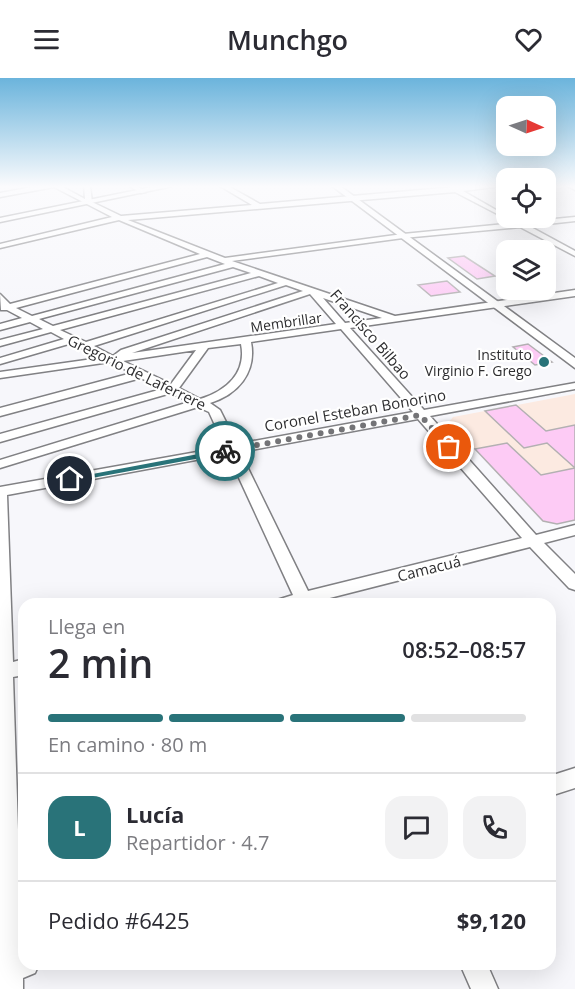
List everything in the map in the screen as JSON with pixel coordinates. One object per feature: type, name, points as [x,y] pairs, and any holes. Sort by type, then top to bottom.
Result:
[{"type":"main road","points":[[393,229],[575,364]]},
{"type":"street","points":[[0,246],[76,229]]},
{"type":"street","name":"Francisco Bilbao","points":[[145,229],[207,255],[395,319]]},
{"type":"street","points":[[222,260],[477,229]]},
{"type":"street","points":[[529,229],[575,254]]},
{"type":"street","points":[[4,308],[207,255]]},
{"type":"street","points":[[0,327],[236,263]]},
{"type":"street","points":[[0,343],[262,273]]},
{"type":"street","points":[[84,346],[288,282]]},
{"type":"street","points":[[114,360],[125,352],[312,291]]},
{"type":"street","name":"Francisco Bilbao","points":[[312,291],[533,541],[575,584]]},
{"type":"street","name":"Membrillar","points":[[0,375],[575,293]]},
{"type":"street","name":"Gregorio de Laferrere","points":[[0,297],[4,308],[54,330],[214,410],[302,598]]},
{"type":"street","points":[[0,361],[73,340]]},
{"type":"street","points":[[0,464],[203,404],[221,396],[234,387],[248,361],[246,341]]},
{"type":"street","points":[[0,438],[173,389],[204,347]]},
{"type":"street","points":[[0,412],[142,374]]},
{"type":"street","name":"Coronel Esteban Bonorino","points":[[0,492],[575,386]]},
{"type":"street","points":[[0,492],[10,671],[11,974]]},
{"type":"street","name":"Camacuá","points":[[319,598],[575,530]]},
{"type":"street","points":[[556,784],[575,778]]},
{"type":"street","points":[[476,970],[485,989]]},
{"type":"shaded area","points":[[575,394],[575,520],[557,524],[543,521],[449,422],[453,417]]},
{"type":"building","points":[[464,256],[495,276],[477,279],[448,258]]},
{"type":"building","points":[[447,281],[460,292],[431,296],[418,285]]},
{"type":"building","points":[[528,344],[552,362],[535,365],[513,347]]},
{"type":"building","points":[[516,405],[546,431],[575,425],[575,468],[547,443],[524,448],[485,411]]},
{"type":"building","points":[[507,443],[541,475],[575,468],[575,520],[557,524],[543,521],[475,449]]},
{"type":"way so far","points":[[225,451],[420,415],[449,447]]},
{"type":"place","name":"Instituto Virginio F. Grego","points":[[544,362]]},
{"type":"route","points":[[70,479],[225,451]]}]
